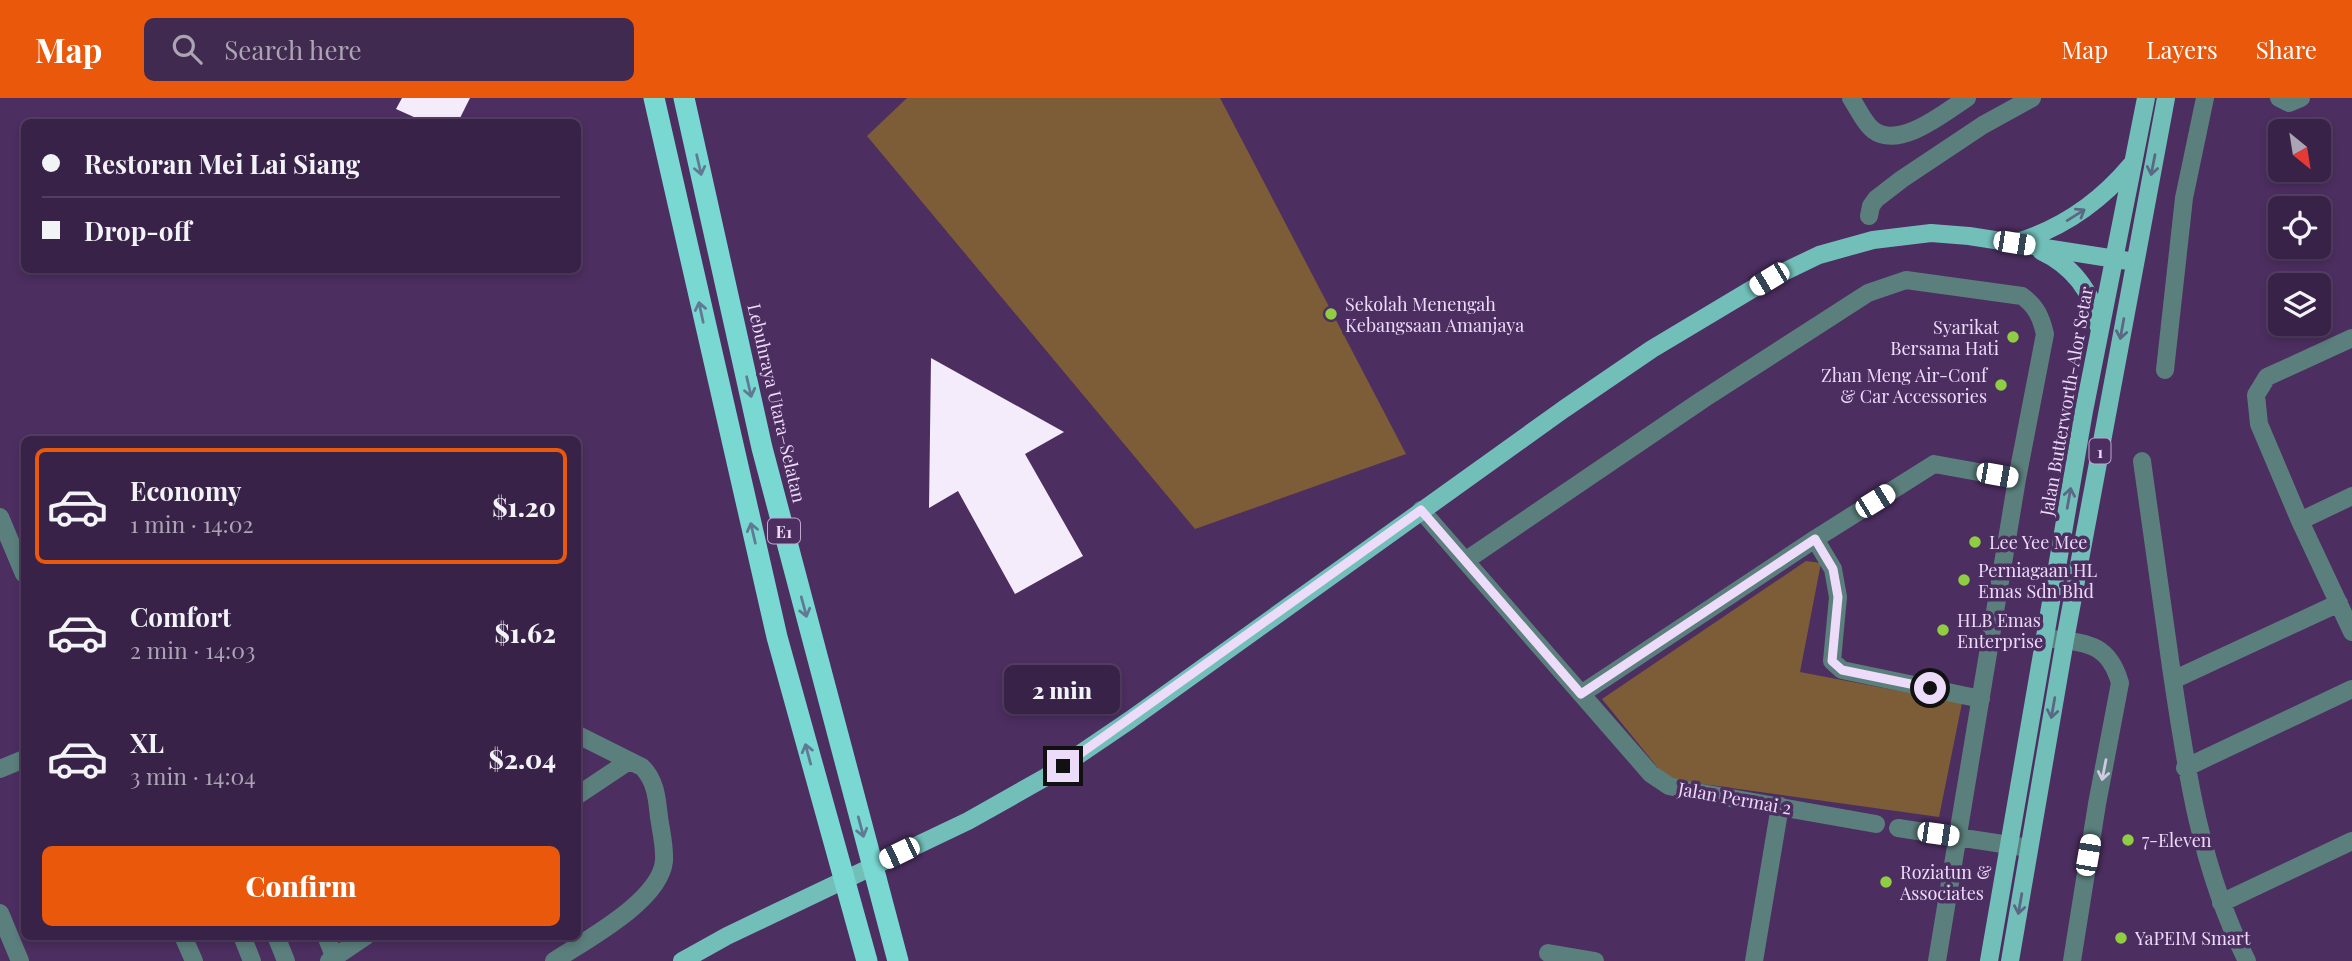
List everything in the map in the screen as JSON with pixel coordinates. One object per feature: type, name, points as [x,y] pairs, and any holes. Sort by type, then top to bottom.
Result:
[{"type":"highway","name":"E1","points":[[654,98],[777,636],[867,961]]},
{"type":"highway","name":"Lebuhraya Utara–Selatan","points":[[684,98],[762,448],[898,961]]},
{"type":"main road","name":"Jalan Butterworth-Alor Setar","points":[[1989,961],[2099,335],[2146,98]]},
{"type":"main road","name":"1","points":[[2010,961],[2065,640],[2166,98]]},
{"type":"main road","points":[[2014,243],[2053,229],[2089,207],[2133,162]]},
{"type":"main road","points":[[682,961],[727,936],[1004,802],[1046,777],[1652,349],[1769,279],[1819,255],[1873,240],[1931,233],[1969,236],[2135,262]]},
{"type":"main road","points":[[2014,243],[2043,251],[2068,268],[2087,292],[2093,305],[2099,335]]},
{"type":"street","points":[[1851,98],[1874,130],[1895,136],[1914,131],[1968,98]]},
{"type":"street","points":[[1869,216],[1871,206],[1876,200],[1902,179],[1983,125],[2032,98]]},
{"type":"street","points":[[2165,370],[2184,198],[2205,98]]},
{"type":"street","points":[[2279,98],[2289,103],[2301,98]]},
{"type":"street","points":[[1465,561],[1702,400],[1868,293],[1906,281],[2022,296],[2032,303],[2041,317],[2045,334],[2017,479],[1937,961]]},
{"type":"street","points":[[2352,338],[2267,377],[2259,388],[2255,402],[2259,424],[2300,521],[2352,632]]},
{"type":"street","points":[[2143,461],[2185,768],[2200,836],[2221,904],[2247,961]]},
{"type":"street","points":[[1581,694],[1815,539],[1934,464],[2017,479]]},
{"type":"street","points":[[2300,521],[2352,496]]},
{"type":"street","name":"Jalan Permai 2","points":[[1421,510],[1651,774],[1669,786],[1877,824]]},
{"type":"street","points":[[0,517],[21,567]]},
{"type":"street","points":[[1815,539],[1833,569],[1838,597],[1832,661],[1842,670],[1981,699]]},
{"type":"street","points":[[2173,680],[2339,603]]},
{"type":"street","points":[[2045,638],[2102,649],[2115,665],[2120,683],[2072,961]]},
{"type":"street","points":[[2185,768],[2352,689]]},
{"type":"street","points":[[554,961],[628,911],[654,885],[664,862],[656,792],[650,775],[581,737]]},
{"type":"street","points":[[0,769],[21,760]]},
{"type":"street","points":[[581,793],[629,761]]},
{"type":"street","points":[[1754,961],[1780,806]]},
{"type":"street","points":[[1898,828],[2029,848]]},
{"type":"street","points":[[2221,904],[2352,841]]},
{"type":"street","points":[[0,913],[20,961]]},
{"type":"street","points":[[185,940],[194,961]]},
{"type":"street","points":[[244,940],[252,961]]},
{"type":"street","points":[[278,940],[286,961]]},
{"type":"street","points":[[327,940],[334,960],[361,940]]},
{"type":"street","points":[[1548,953],[1595,961]]},
{"type":"shaded area","points":[[907,98],[1220,98],[1406,454],[1195,529],[867,136]]},
{"type":"shaded area","points":[[1806,561],[1821,563],[1800,672],[1962,703],[1939,817],[1667,779],[1602,699]]},
{"type":"building","points":[[402,98],[470,98],[460,119],[418,119],[396,109]]},
{"type":"building","points":[[931,358],[1064,432],[1025,454],[1083,556],[1015,594],[958,491],[929,508]]},
{"type":"place","name":"Sekolah Menengah Kebangsaan Amanjaya","points":[[1331,314]]},
{"type":"place","name":"Syarikat Bersama Hati","points":[[2013,337]]},
{"type":"place","name":"Zhan Meng Air-Conf & Car Accessories","points":[[2001,385]]},
{"type":"place","name":"Lee Yee Mee","points":[[1975,542]]},
{"type":"place","name":"Perniagaan HL Emas Sdn Bhd","points":[[1964,580]]},
{"type":"place","name":"HLB Emas Enterprise","points":[[1943,630]]},
{"type":"place","name":"7-Eleven","points":[[2128,840]]},
{"type":"place","name":"Roziatun & Associates","points":[[1886,882]]},
{"type":"place","name":"YaPEIM Smart","points":[[2121,938]]},
{"type":"route","points":[[1063,766],[1421,510],[1581,694],[1815,539],[1833,569],[1838,597],[1832,661],[1842,670],[1930,688]]}]
